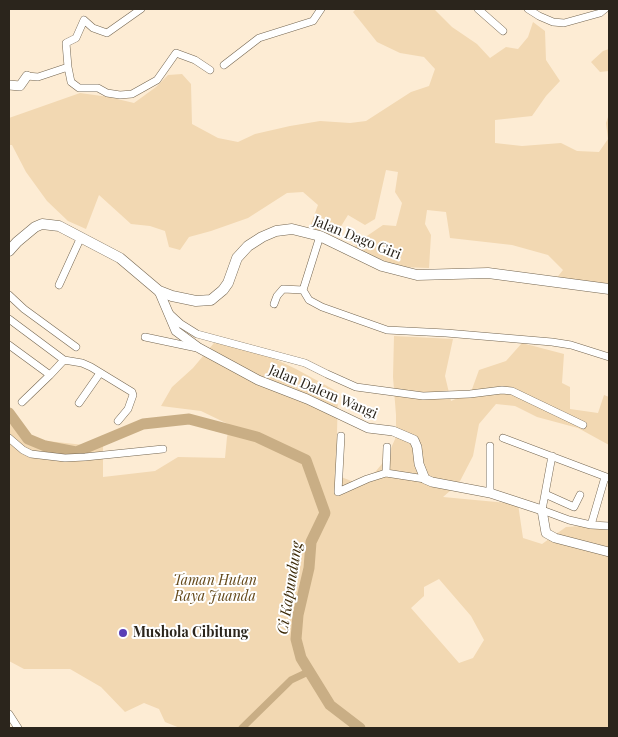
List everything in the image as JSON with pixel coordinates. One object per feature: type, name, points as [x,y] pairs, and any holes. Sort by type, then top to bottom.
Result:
[{"type":"main road","points":[[9,251],[35,227],[42,224],[59,226],[120,258],[159,291]]},
{"type":"main road","name":"Jalan Dago Giri","points":[[159,291],[196,301],[211,300],[228,283],[237,258],[248,246],[276,231],[292,229],[320,236],[382,266],[416,275],[488,273],[609,289]]},
{"type":"street","points":[[141,9],[125,18],[107,33],[93,28],[84,20],[76,38],[66,43],[71,82],[79,88],[98,88],[108,93],[132,94],[157,80],[176,53],[195,60],[210,70]]},
{"type":"street","points":[[224,65],[259,38],[313,21],[322,9]]},
{"type":"street","points":[[478,9],[502,31]]},
{"type":"street","points":[[528,9],[553,22],[564,23],[600,13],[605,9]]},
{"type":"street","points":[[9,85],[20,86],[27,76],[38,77],[68,67]]},
{"type":"street","points":[[320,236],[303,290],[309,300],[322,307],[387,330],[436,332],[552,342],[571,345],[608,356],[609,348]]},
{"type":"street","points":[[59,285],[81,238]]},
{"type":"street","points":[[274,304],[277,296],[283,289],[303,290]]},
{"type":"street","name":"Jalan Dalem Wangi","points":[[159,291],[176,331],[200,348],[258,380],[307,399],[368,428],[393,431],[414,440],[417,447],[419,464],[425,479]]},
{"type":"street","points":[[9,295],[24,309],[76,347]]},
{"type":"street","points":[[168,313],[197,334],[305,363],[356,387],[423,396],[470,394],[502,390],[512,391],[583,425]]},
{"type":"street","points":[[9,319],[64,360],[82,362],[132,392],[133,396],[128,409],[118,421]]},
{"type":"street","points":[[145,337],[200,348]]},
{"type":"street","points":[[9,345],[50,375]]},
{"type":"street","points":[[22,402],[64,360]]},
{"type":"street","points":[[79,403],[100,373]]},
{"type":"street","points":[[341,436],[338,492],[366,478],[386,473],[490,493],[569,520],[591,525],[609,526]]},
{"type":"street","points":[[9,438],[31,454],[65,458],[163,448]]},
{"type":"street","points":[[503,438],[607,478],[591,525]]},
{"type":"street","points":[[490,446],[490,493]]},
{"type":"street","points":[[386,473],[387,447]]},
{"type":"street","points":[[552,456],[542,510],[546,533],[555,538],[609,552]]},
{"type":"street","points":[[545,494],[574,507],[580,495]]},
{"type":"street","points":[[9,714],[18,728]]},
{"type":"green space","points":[[356,9],[434,9],[452,27],[477,44],[490,58],[506,47],[518,49],[528,37],[533,22],[545,31],[546,60],[560,81],[546,96],[532,116],[495,120],[495,143],[522,146],[561,143],[577,151],[599,152],[608,139],[606,123],[609,114],[609,288],[555,280],[563,270],[548,255],[512,245],[450,238],[446,212],[427,210],[425,224],[431,235],[429,268],[400,267],[353,248],[383,225],[396,226],[402,203],[395,192],[398,172],[386,170],[375,219],[365,225],[348,215],[335,236],[309,229],[318,205],[303,192],[287,193],[248,218],[189,237],[180,250],[169,247],[165,231],[150,226],[131,224],[99,195],[86,229],[68,221],[47,201],[26,172],[12,145],[9,145],[9,118],[80,93],[134,103],[156,87],[168,75],[182,74],[191,84],[192,124],[218,138],[238,142],[255,134],[320,121],[350,123],[366,121],[411,92],[429,86],[435,69],[424,57],[400,53],[377,42],[353,12]]},
{"type":"green space","points":[[609,49],[609,71],[600,72],[591,62],[603,51]]},
{"type":"green space","name":"Taman Hutan Raya Juanda","points":[[394,336],[453,339],[445,376],[451,401],[471,392],[479,370],[506,361],[522,343],[564,354],[562,383],[570,387],[570,409],[598,413],[604,395],[609,397],[609,445],[578,428],[537,417],[515,406],[496,404],[479,424],[473,456],[459,483],[443,497],[518,504],[523,538],[542,544],[566,527],[609,524],[609,728],[180,728],[165,722],[159,709],[144,703],[125,712],[101,687],[70,669],[24,669],[9,661],[9,410],[17,427],[26,436],[38,440],[93,446],[103,441],[103,477],[155,471],[178,457],[225,458],[230,425],[201,411],[161,406],[172,387],[193,368],[219,337],[256,350],[338,392],[336,475],[354,482],[371,477],[386,459],[396,437],[393,377]],"holes":[[[439,579],[471,616],[484,640],[473,658],[459,663],[411,608],[424,596],[424,587]]]},
{"type":"waterway","name":"Ci Kapundung","points":[[9,413],[28,439],[45,446],[76,452],[143,424],[189,419],[257,437],[306,460],[325,513],[311,542],[309,568],[298,615],[296,639],[301,658],[330,705],[360,728]]},
{"type":"waterway","points":[[242,728],[291,680],[308,672]]},
{"type":"place","name":"Mushola Cibitung","points":[[123,633]]}]
